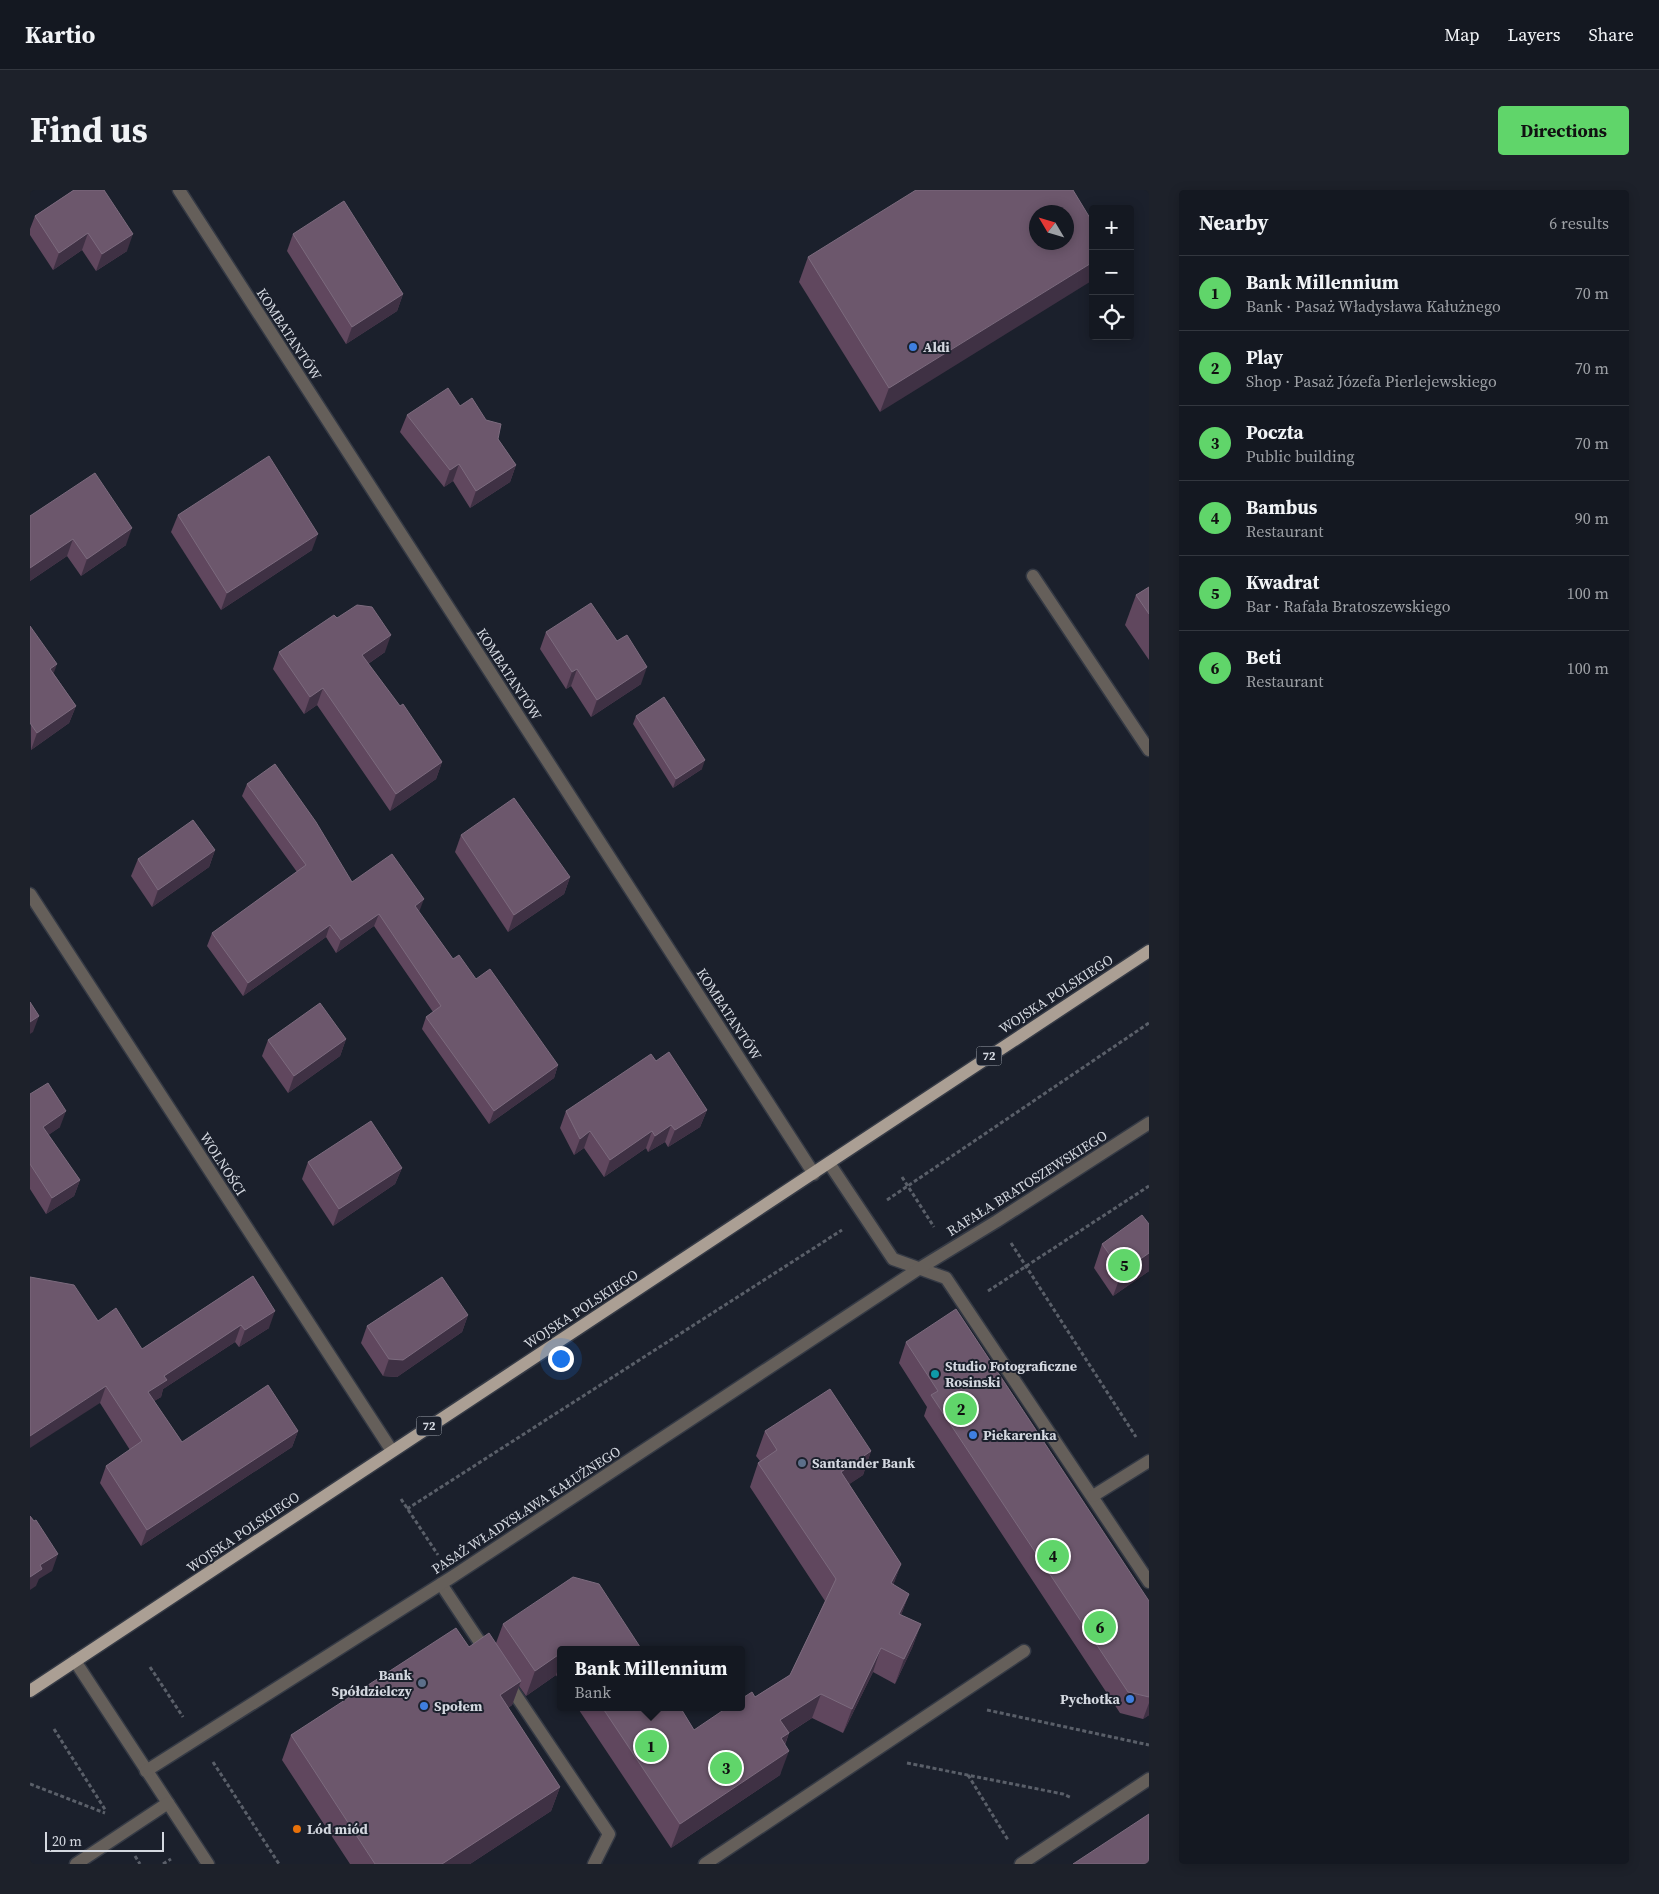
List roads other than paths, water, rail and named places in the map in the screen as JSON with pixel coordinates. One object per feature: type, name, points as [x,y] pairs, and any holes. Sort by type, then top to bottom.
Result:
[{"type":"main road","name":"WOJSKA POLSKIEGO","points":[[30,1691],[1149,951]]},
{"type":"street","name":"KOMBATANTÓW","points":[[179,190],[814,1174]]},
{"type":"street","points":[[1033,576],[1149,750]]},
{"type":"street","name":"WOLNOŚCI","points":[[30,894],[392,1451]]},
{"type":"street","name":"RAFAŁA BRATOSZEWSKIEGO","points":[[920,1268],[997,1222],[1149,1123]]},
{"type":"street","points":[[829,1163],[894,1259],[946,1278],[1149,1582]]},
{"type":"street","name":"PASAŻ WŁADYSŁAWA KAŁUŻNEGO","points":[[146,1772],[452,1577],[920,1268]]},
{"type":"street","points":[[1093,1496],[1149,1461]]},
{"type":"street","points":[[441,1584],[609,1834],[594,1864]]},
{"type":"street","points":[[705,1864],[1024,1651]]},
{"type":"street","points":[[75,1661],[208,1864]]},
{"type":"street","points":[[1021,1864],[1149,1779]]},
{"type":"street","points":[[76,1864],[168,1803]]},
{"type":"place","name":"Aldi","points":[[913,347]]},
{"type":"place","name":"Kwadrat","points":[[1124,1265]]},
{"type":"place","name":"Studio Fotograficzne Rosinski","points":[[935,1374]]},
{"type":"place","name":"Play","points":[[961,1409]]},
{"type":"place","name":"Piekarenka","points":[[973,1435]]},
{"type":"place","name":"Santander Bank","points":[[802,1463]]},
{"type":"place","name":"Bambus","points":[[1053,1556]]},
{"type":"place","name":"Beti","points":[[1100,1627]]},
{"type":"place","name":"Bank Spółdzielczy","points":[[422,1683]]},
{"type":"place","name":"Pychotka","points":[[1130,1699]]},
{"type":"place","name":"Społem","points":[[424,1706]]},
{"type":"place","name":"Bank Millennium","points":[[651,1746]]},
{"type":"place","name":"Poczta","points":[[726,1768]]},
{"type":"place","name":"Lód miód","points":[[297,1829]]}]
